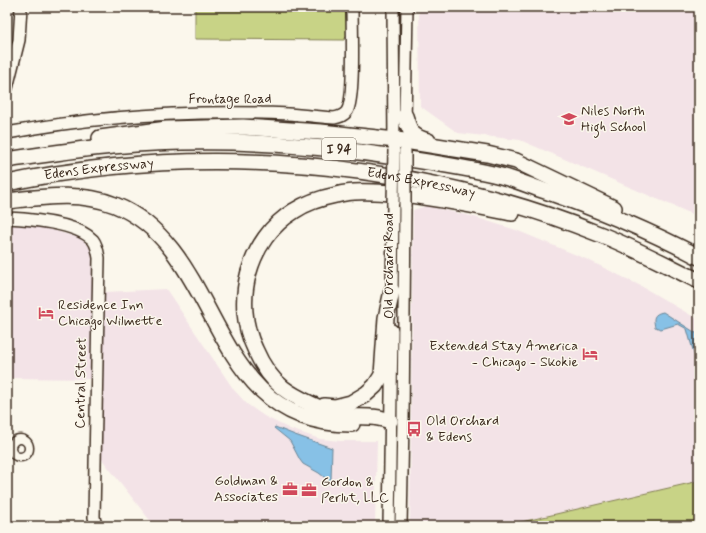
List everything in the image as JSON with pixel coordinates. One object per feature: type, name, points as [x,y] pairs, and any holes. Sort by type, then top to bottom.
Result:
[{"type":"highway","points":[[405,116],[412,134],[418,138],[432,142],[477,149],[487,154]]},
{"type":"highway","points":[[7,160],[31,151],[61,143],[167,129],[243,127],[321,132],[399,145],[487,154],[516,161],[630,215],[658,237]]},
{"type":"highway","name":"Edens Expressway","points":[[7,160],[114,146],[206,142],[250,142],[300,145],[368,152],[438,163],[501,176],[579,203],[658,237],[699,257]]},
{"type":"highway","name":"Edens Expressway","points":[[7,183],[55,174],[105,168],[152,164],[223,162],[319,166],[378,174],[458,189],[527,208],[599,234],[699,281]]},
{"type":"highway","points":[[390,421],[371,417],[341,416],[316,406],[292,394],[274,380],[260,361],[250,339],[244,300],[248,274],[255,256],[264,240],[277,225],[293,211],[308,203],[338,194],[363,192],[419,196],[516,214],[552,217]]},
{"type":"highway","points":[[7,201],[43,196],[84,197],[115,205],[133,215],[160,235],[170,246],[240,366],[255,385],[267,395],[293,412],[308,419],[344,424],[370,424],[390,421]]},
{"type":"highway","points":[[316,406],[335,407],[351,403],[366,394],[375,386],[382,374],[386,318],[392,292]]},
{"type":"main road","points":[[7,88],[20,40],[21,7]]},
{"type":"main road","name":"Frontage Road","points":[[7,133],[81,121],[139,116],[263,113],[334,118],[340,117],[348,111],[351,96],[352,7]]},
{"type":"main road","name":"Old Orchard Road","points":[[393,7],[399,145],[405,207],[401,526]]},
{"type":"main road","name":"Old Orchard Road","points":[[389,526],[393,204],[399,145],[405,116],[407,7]]},
{"type":"main road","name":"Central Street","points":[[7,218],[31,220],[64,226],[84,233],[96,246],[99,258],[94,517],[96,526]]},
{"type":"shaded area","name":"Niles North High School","points":[[419,7],[699,7],[699,217],[520,140],[458,133],[420,106]]},
{"type":"shaded area","points":[[426,206],[471,216],[516,230],[586,259],[641,286],[699,320],[699,481],[504,526],[410,526],[413,210]]},
{"type":"shaded area","points":[[7,224],[46,228],[80,238],[89,246],[93,258],[91,379],[7,378]]},
{"type":"shaded area","points":[[166,289],[234,390],[247,404],[264,416],[290,429],[320,439],[341,441],[377,441],[375,526],[152,523],[101,458],[105,292]]},
{"type":"green space","points":[[195,7],[348,7],[348,33],[344,40],[195,39]]},
{"type":"green space","points":[[699,481],[699,525],[504,526]]},
{"type":"water","points":[[663,312],[699,335],[699,364],[696,361],[687,329],[678,324],[661,329],[655,327],[654,317]]},
{"type":"water","points":[[275,427],[332,448],[331,480],[329,481],[319,473],[303,464],[290,441],[274,428]]},
{"type":"place","name":"Niles North High School","points":[[569,119]]},
{"type":"place","name":"Residence Inn Chicago Wilmette","points":[[46,313]]},
{"type":"place","name":"Extended Stay America - Chicago - Skokie","points":[[590,354]]},
{"type":"place","name":"Old Orchard & Edens","points":[[414,429]]},
{"type":"place","name":"Goldman & Associates","points":[[290,489]]},
{"type":"place","name":"Gordon & Perlut, LLC","points":[[309,490]]}]
